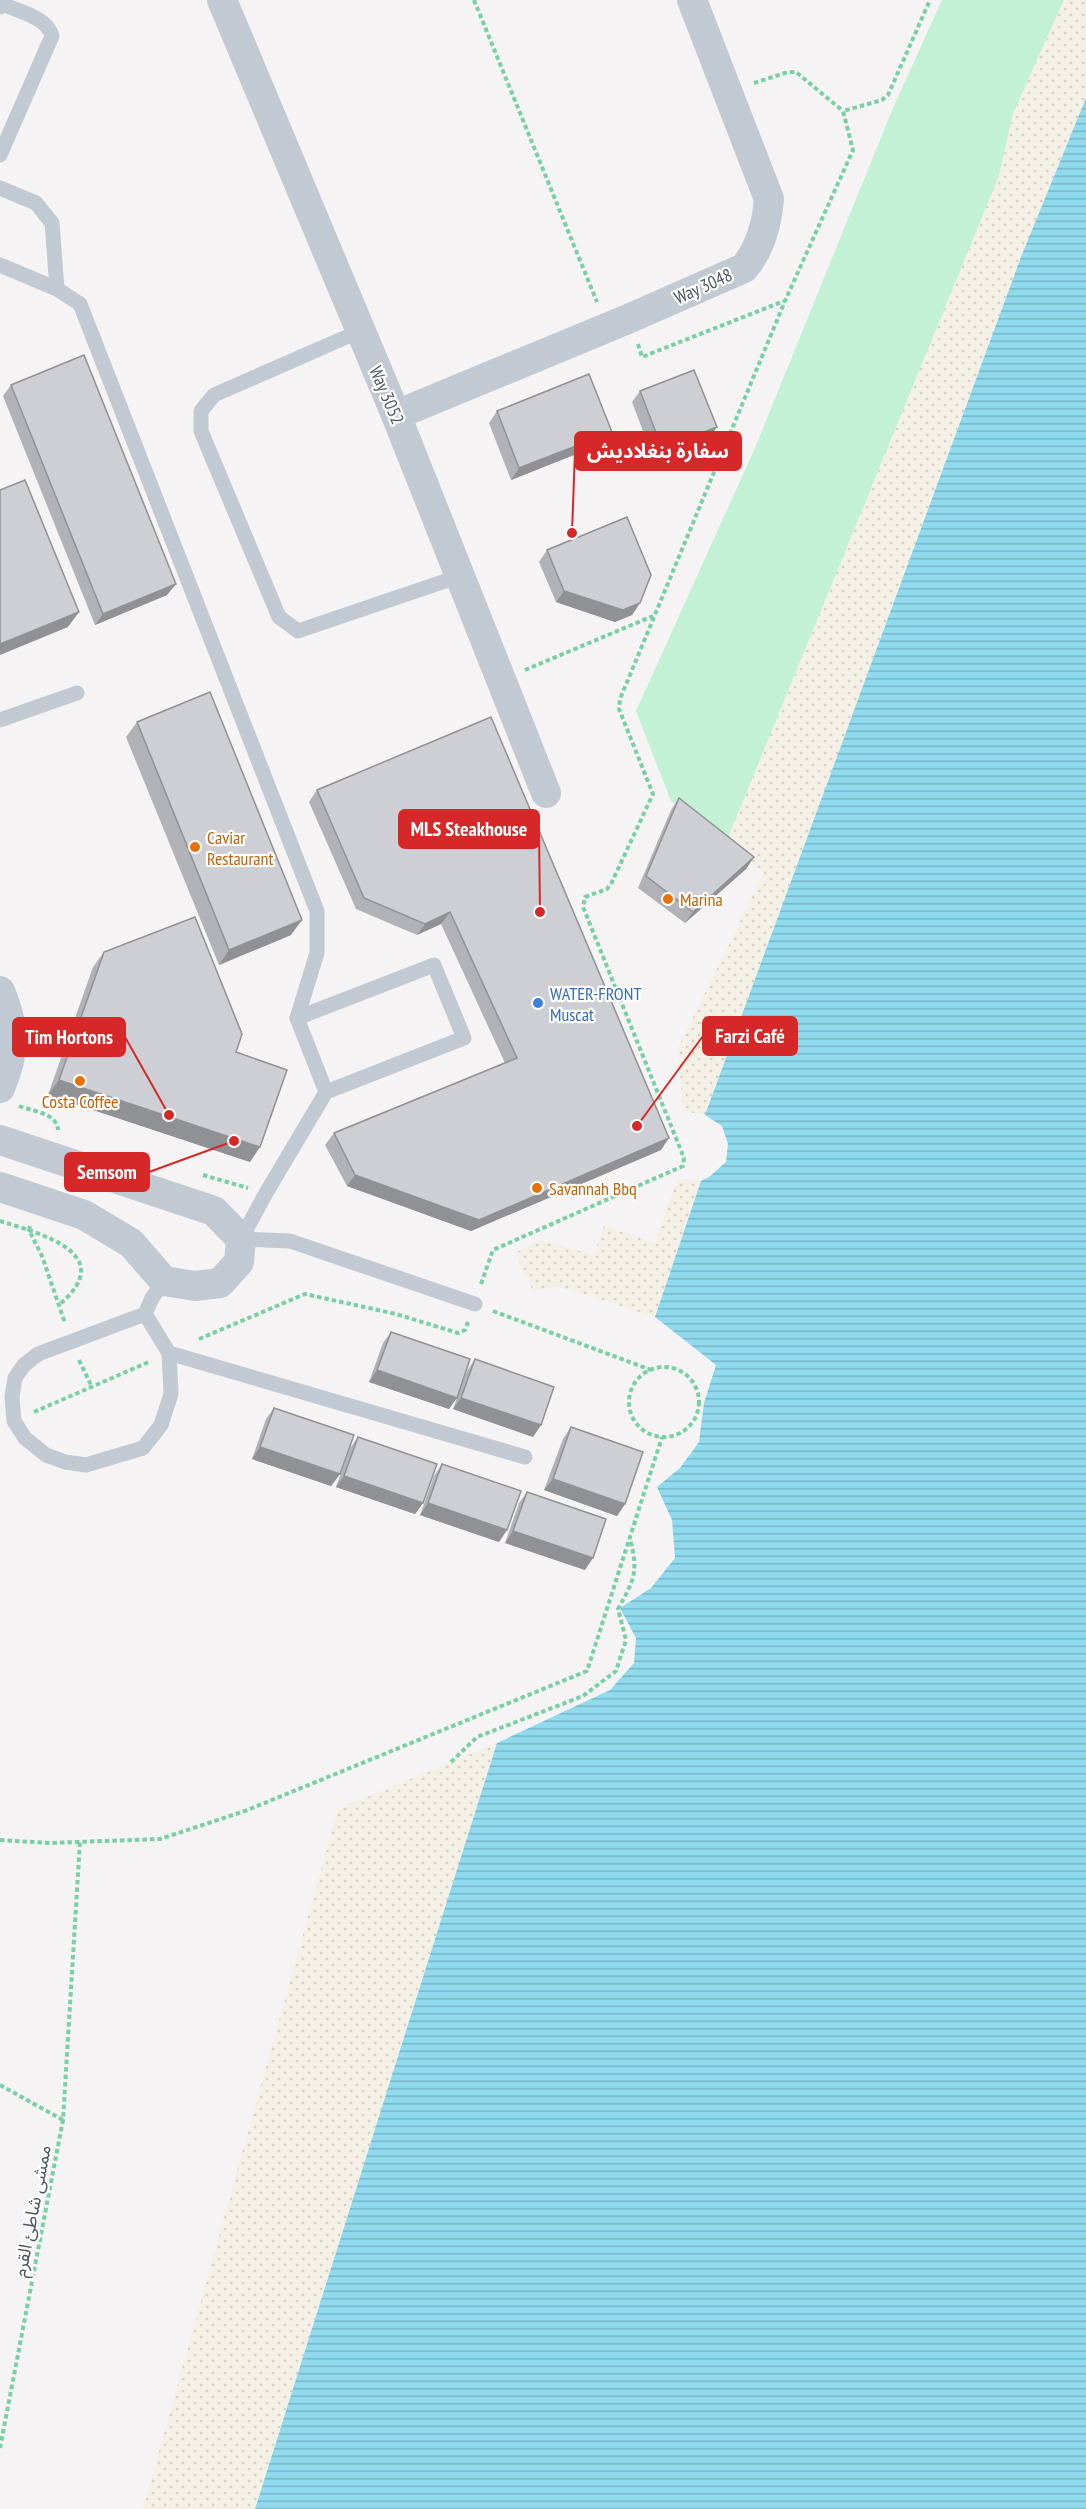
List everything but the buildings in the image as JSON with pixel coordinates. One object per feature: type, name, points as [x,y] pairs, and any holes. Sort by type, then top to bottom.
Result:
[{"type":"street","name":"Way 3052","points":[[222,0],[396,415],[546,793]]},
{"type":"street","name":"Way 3048","points":[[396,415],[628,319],[744,268],[754,256],[768,219],[769,199],[692,0]]},
{"type":"street","points":[[0,991],[10,1016],[13,1045],[0,1088]]},
{"type":"street","points":[[0,1140],[214,1211],[241,1239],[239,1262],[220,1283],[195,1286],[164,1281],[131,1243],[84,1215],[0,1187]]},
{"type":"lane","points":[[0,7],[5,5],[41,22],[49,28],[52,36],[0,155]]},
{"type":"lane","points":[[0,188],[36,203],[52,224],[57,289]]},
{"type":"lane","points":[[0,266],[57,289],[80,304],[317,911],[317,953],[297,1018],[326,1092]]},
{"type":"lane","points":[[360,331],[214,394],[201,411],[201,431],[279,617],[298,631],[460,576]]},
{"type":"lane","points":[[0,720],[77,693]]},
{"type":"lane","points":[[297,1018],[434,966],[464,1038],[326,1092],[241,1239],[290,1241],[476,1304]]},
{"type":"lane","points":[[145,1314],[169,1353],[171,1394],[161,1425],[143,1448],[86,1465],[65,1462],[46,1455],[25,1438],[14,1421],[12,1398],[15,1378],[24,1365],[38,1354],[145,1314],[152,1298],[164,1281]]},
{"type":"lane","points":[[169,1353],[525,1457]]},
{"type":"path","points":[[474,0],[598,305],[621,298],[642,357],[785,301]]},
{"type":"path","points":[[843,111],[882,100],[888,95],[930,0]]},
{"type":"path","points":[[14,1421],[299,1295],[305,1294],[396,1314],[458,1333],[465,1330],[476,1304],[492,1250],[683,1166],[684,1158],[583,907],[585,897],[607,889],[611,884],[653,794],[619,709],[620,699],[785,301],[854,150],[843,111],[795,72],[788,72],[728,91]]},
{"type":"path","points":[[501,680],[654,616]]},
{"type":"path","points":[[37,1199],[29,1230],[42,1256],[71,1341],[92,1387]]},
{"type":"path","points":[[0,1221],[65,1245],[77,1257],[82,1269],[79,1284],[59,1305]]},
{"type":"path","points":[[476,1304],[651,1370]]},
{"type":"path","points":[[662,1367],[674,1368],[684,1373],[692,1381],[697,1391],[699,1402],[692,1423],[673,1436],[662,1437],[640,1428],[629,1408],[634,1385],[641,1376],[651,1370],[662,1367]]},
{"type":"path","points":[[0,1840],[50,1843],[160,1839],[245,1811],[587,1671],[662,1437]]},
{"type":"path","points":[[451,1762],[477,1737],[583,1696],[616,1671],[626,1640],[618,1609],[632,1584],[636,1562],[630,1539]]},
{"type":"path","name":"ممشى شاطئ القرم","points":[[0,2448],[63,2121],[80,1841]]},
{"type":"path","points":[[0,2085],[63,2121]]},
{"type":"green space","points":[[942,0],[1064,0],[1013,114],[999,176],[726,843],[671,801],[636,711],[755,448],[893,108]]},
{"type":"sand","points":[[1064,0],[1086,0],[1086,98],[1021,257],[705,1115],[683,1111],[678,1048],[764,873],[726,843],[999,176],[1013,114]]},
{"type":"sand","points":[[677,1179],[701,1181],[655,1317],[557,1286],[533,1291],[515,1253],[540,1240],[594,1255],[604,1225],[655,1243]]},
{"type":"sand","points":[[497,1743],[255,2509],[143,2509],[338,1809]]},
{"type":"water","points":[[1086,98],[1086,2509],[255,2509],[497,1743],[610,1690],[634,1663],[636,1638],[620,1608],[651,1588],[675,1558],[672,1520],[657,1487],[680,1468],[699,1442],[704,1403],[716,1365],[655,1317],[701,1181],[726,1162],[728,1144],[722,1126],[705,1115],[1021,257]]},
{"type":"place","name":"سفارة بنغلاديش","points":[[572,533]]},
{"type":"place","name":"Caviar Restaurant","points":[[195,847]]},
{"type":"place","name":"Marina","points":[[668,899]]},
{"type":"place","name":"MLS Steakhouse","points":[[540,912]]},
{"type":"place","name":"WATER-FRONT Muscat","points":[[538,1003]]},
{"type":"place","name":"Costa Coffee","points":[[80,1081]]},
{"type":"place","name":"Tim Hortons","points":[[169,1115]]},
{"type":"place","name":"Farzi Café","points":[[637,1126]]},
{"type":"place","name":"Semsom","points":[[234,1141]]},
{"type":"place","name":"Savannah Bbq","points":[[537,1188]]}]
